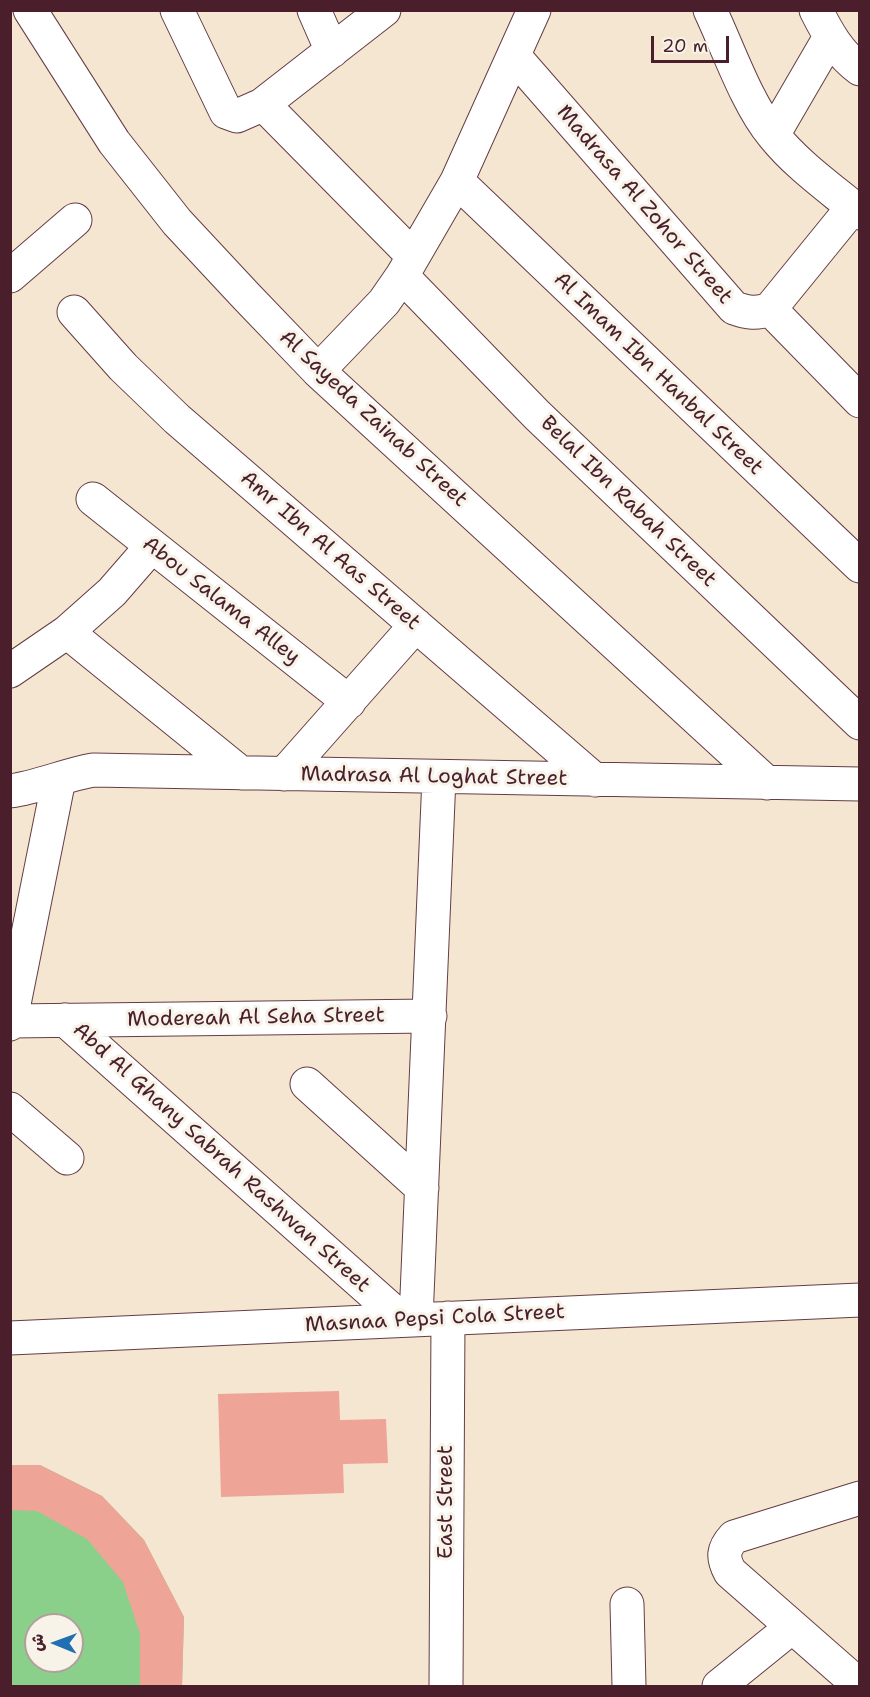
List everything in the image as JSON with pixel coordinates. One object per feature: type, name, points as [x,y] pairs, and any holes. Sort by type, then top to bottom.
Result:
[{"type":"street","name":"Al Sayeda Zainab Street","points":[[30,10],[114,142],[177,222],[318,371],[767,783]]},
{"type":"street","points":[[177,10],[226,112],[237,116],[262,105],[384,10]]},
{"type":"street","points":[[314,10],[332,51]]},
{"type":"street","points":[[318,371],[384,302],[408,266],[457,181],[534,10]]},
{"type":"street","points":[[710,10],[757,112],[773,135],[789,152],[856,210],[771,309],[860,401]]},
{"type":"street","points":[[773,135],[823,24],[852,63],[860,69]]},
{"type":"street","name":"Madrasa Al Zohor Street","points":[[514,56],[734,308],[746,313],[759,314],[771,309]]},
{"type":"street","name":"Belal Ibn Rabah Street","points":[[262,105],[270,110],[537,415],[860,723]]},
{"type":"street","name":"Al Imam Ibn Hanbal Street","points":[[457,181],[860,566]]},
{"type":"street","points":[[10,276],[75,220]]},
{"type":"street","name":"Amr Ibn Al Aas Street","points":[[74,312],[123,367],[177,419],[595,780]]},
{"type":"street","name":"Abou Salama Alley","points":[[93,499],[349,702]]},
{"type":"street","points":[[10,670],[67,632],[112,591],[152,546]]},
{"type":"street","points":[[284,774],[416,625]]},
{"type":"street","points":[[67,632],[241,773]]},
{"type":"street","name":"Madrasa Al Loghat Street","points":[[10,791],[93,770],[860,784]]},
{"type":"street","name":"East Street","points":[[439,777],[422,1188],[422,1319],[446,1686]]},
{"type":"street","points":[[11,1023],[59,780]]},
{"type":"street","name":"Modereah Al Seha Street","points":[[11,1023],[65,1020],[430,1016]]},
{"type":"street","name":"Abd Al Ghany Sabrah Rashwan Street","points":[[65,1020],[422,1319]]},
{"type":"street","points":[[307,1084],[422,1188]]},
{"type":"street","points":[[10,1109],[67,1158]]},
{"type":"street","name":"Masnaa Pepsi Cola Street","points":[[10,1338],[860,1300]]},
{"type":"street","points":[[856,1676],[792,1627],[730,1572],[723,1560],[725,1546],[734,1537],[860,1498]]},
{"type":"street","points":[[627,1604],[629,1674],[652,1686]]},
{"type":"street","points":[[719,1686],[792,1627]]},
{"type":"green space","points":[[11,1465],[40,1465],[102,1496],[144,1540],[184,1617],[182,1686],[11,1686]]},
{"type":"building","points":[[339,1391],[340,1420],[386,1419],[388,1463],[343,1464],[344,1493],[221,1497],[218,1394]]},
{"type":"building","points":[[10,1465],[40,1465],[102,1496],[144,1540],[184,1617],[182,1686],[140,1686],[140,1634],[123,1582],[87,1539],[37,1511],[10,1510]]}]
